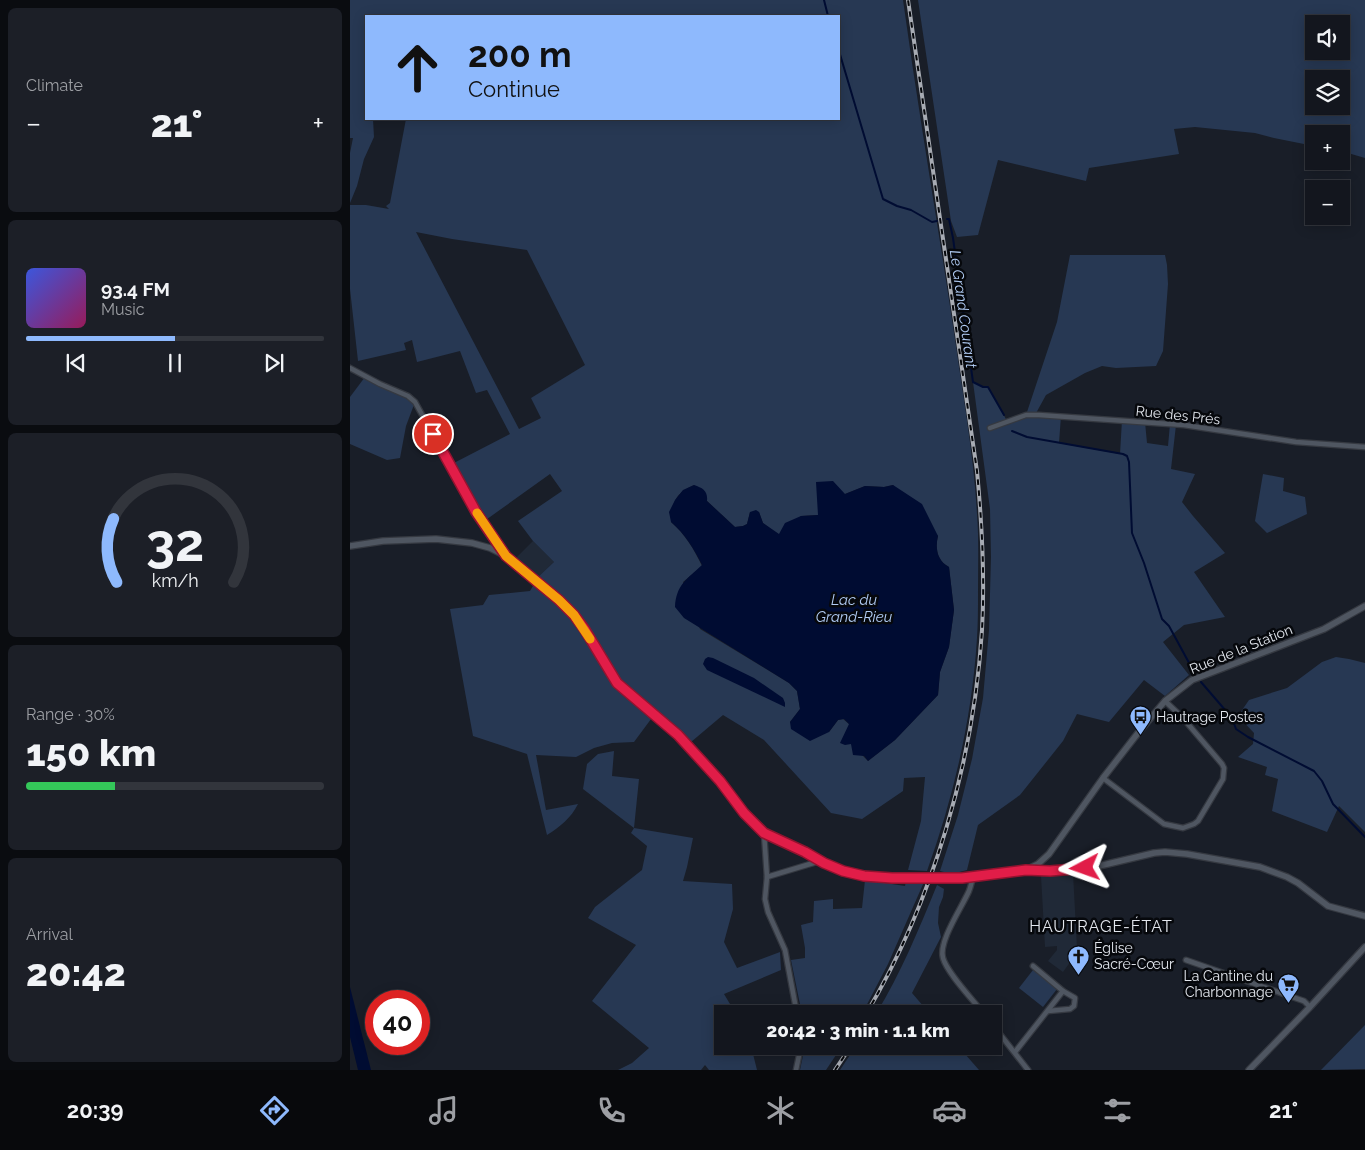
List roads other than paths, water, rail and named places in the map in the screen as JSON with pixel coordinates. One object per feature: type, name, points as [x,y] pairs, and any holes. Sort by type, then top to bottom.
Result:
[{"type":"street","points":[[350,368],[408,396],[415,402],[476,512],[506,556]]},
{"type":"street","name":"Rue des Prés","points":[[990,428],[1026,415],[1039,415],[1184,425],[1296,442],[1365,448]]},
{"type":"street","points":[[350,546],[383,540],[436,539],[472,543],[490,548],[506,556],[574,615],[617,683],[678,735],[720,781],[744,813],[764,833],[843,871],[864,876],[892,878],[962,878],[1026,870],[1050,871],[1085,868],[1165,852],[1186,854],[1260,868],[1287,877],[1298,883],[1328,906],[1365,916]]},
{"type":"street","name":"Rue de la Station","points":[[1026,870],[1038,864],[1049,854],[1103,778],[1165,701],[1199,676],[1324,629],[1365,606]]},
{"type":"street","points":[[1103,778],[1164,824],[1183,828],[1198,821],[1223,779],[1224,768],[1182,718],[1165,701]]},
{"type":"street","points":[[764,833],[767,877],[765,899],[768,912],[785,950],[796,1005]]},
{"type":"street","points":[[767,877],[820,861]]},
{"type":"street","points":[[973,876],[969,890],[942,947],[942,956],[951,973],[977,1005]]},
{"type":"street","points":[[1249,1070],[1365,947]]},
{"type":"street","points":[[1186,960],[1304,1001],[1310,1007]]},
{"type":"street","points":[[1033,966],[1063,991],[1075,998],[1074,1006],[1070,1009],[1048,1011]]},
{"type":"street","points":[[1015,1052],[1063,991]]},
{"type":"street","points":[[1002,1036],[1028,1070]]},
{"type":"street","points":[[796,1070],[799,1055]]},
{"type":"water","name":"Lac du Grand-Rieu","points":[[833,481],[845,494],[865,486],[884,487],[893,485],[922,504],[938,536],[937,550],[939,558],[949,567],[954,610],[949,647],[940,672],[938,695],[895,740],[868,761],[864,756],[853,755],[851,744],[845,745],[840,743],[849,724],[844,719],[838,720],[829,732],[810,741],[791,729],[790,722],[800,709],[797,691],[789,683],[684,618],[675,607],[680,588],[702,565],[689,542],[671,522],[669,512],[683,490],[694,485],[702,489],[706,492],[707,501],[735,527],[747,524],[750,512],[756,510],[759,512],[763,523],[779,534],[785,523],[801,516],[818,515],[816,482]]},
{"type":"water","points":[[708,657],[754,678],[783,698],[785,707],[707,670],[703,664]]},
{"type":"water","points":[[350,987],[365,1046],[365,1055],[367,1055],[371,1070],[358,1070],[350,1037]]},
{"type":"waterway","name":"Le Grand Courant","points":[[824,0],[828,15]]},
{"type":"waterway","name":"Le Grand Courant","points":[[840,54],[883,199],[911,210],[932,222],[937,221]]},
{"type":"waterway","name":"Le Grand Courant","points":[[947,219],[949,219],[953,238],[973,382],[983,387],[988,387],[1004,415]]},
{"type":"waterway","name":"Le Grand Courant","points":[[1012,431],[1027,437],[1127,456],[1129,462],[1132,533],[1162,619],[1169,626],[1194,672]]},
{"type":"waterway","name":"Le Grand Courant","points":[[1201,682],[1232,718],[1236,729],[1314,771],[1322,781],[1333,804],[1365,837]]},
{"type":"railway","points":[[871,1005],[890,971],[911,925],[930,878],[946,829],[970,729],[977,679],[983,610],[982,550],[977,471],[908,0]]},
{"type":"railway","points":[[835,1070],[845,1055]]},
{"type":"place","name":"Hautrage Postes","points":[[1140,736]]},
{"type":"place","name":"Église Sacré-Cœur","points":[[1078,975]]},
{"type":"place","name":"La Cantine du Charbonnage","points":[[1289,1003]]},
{"type":"district","name":"HAUTRAGE-ÉTAT","points":[[1101,926]]}]
